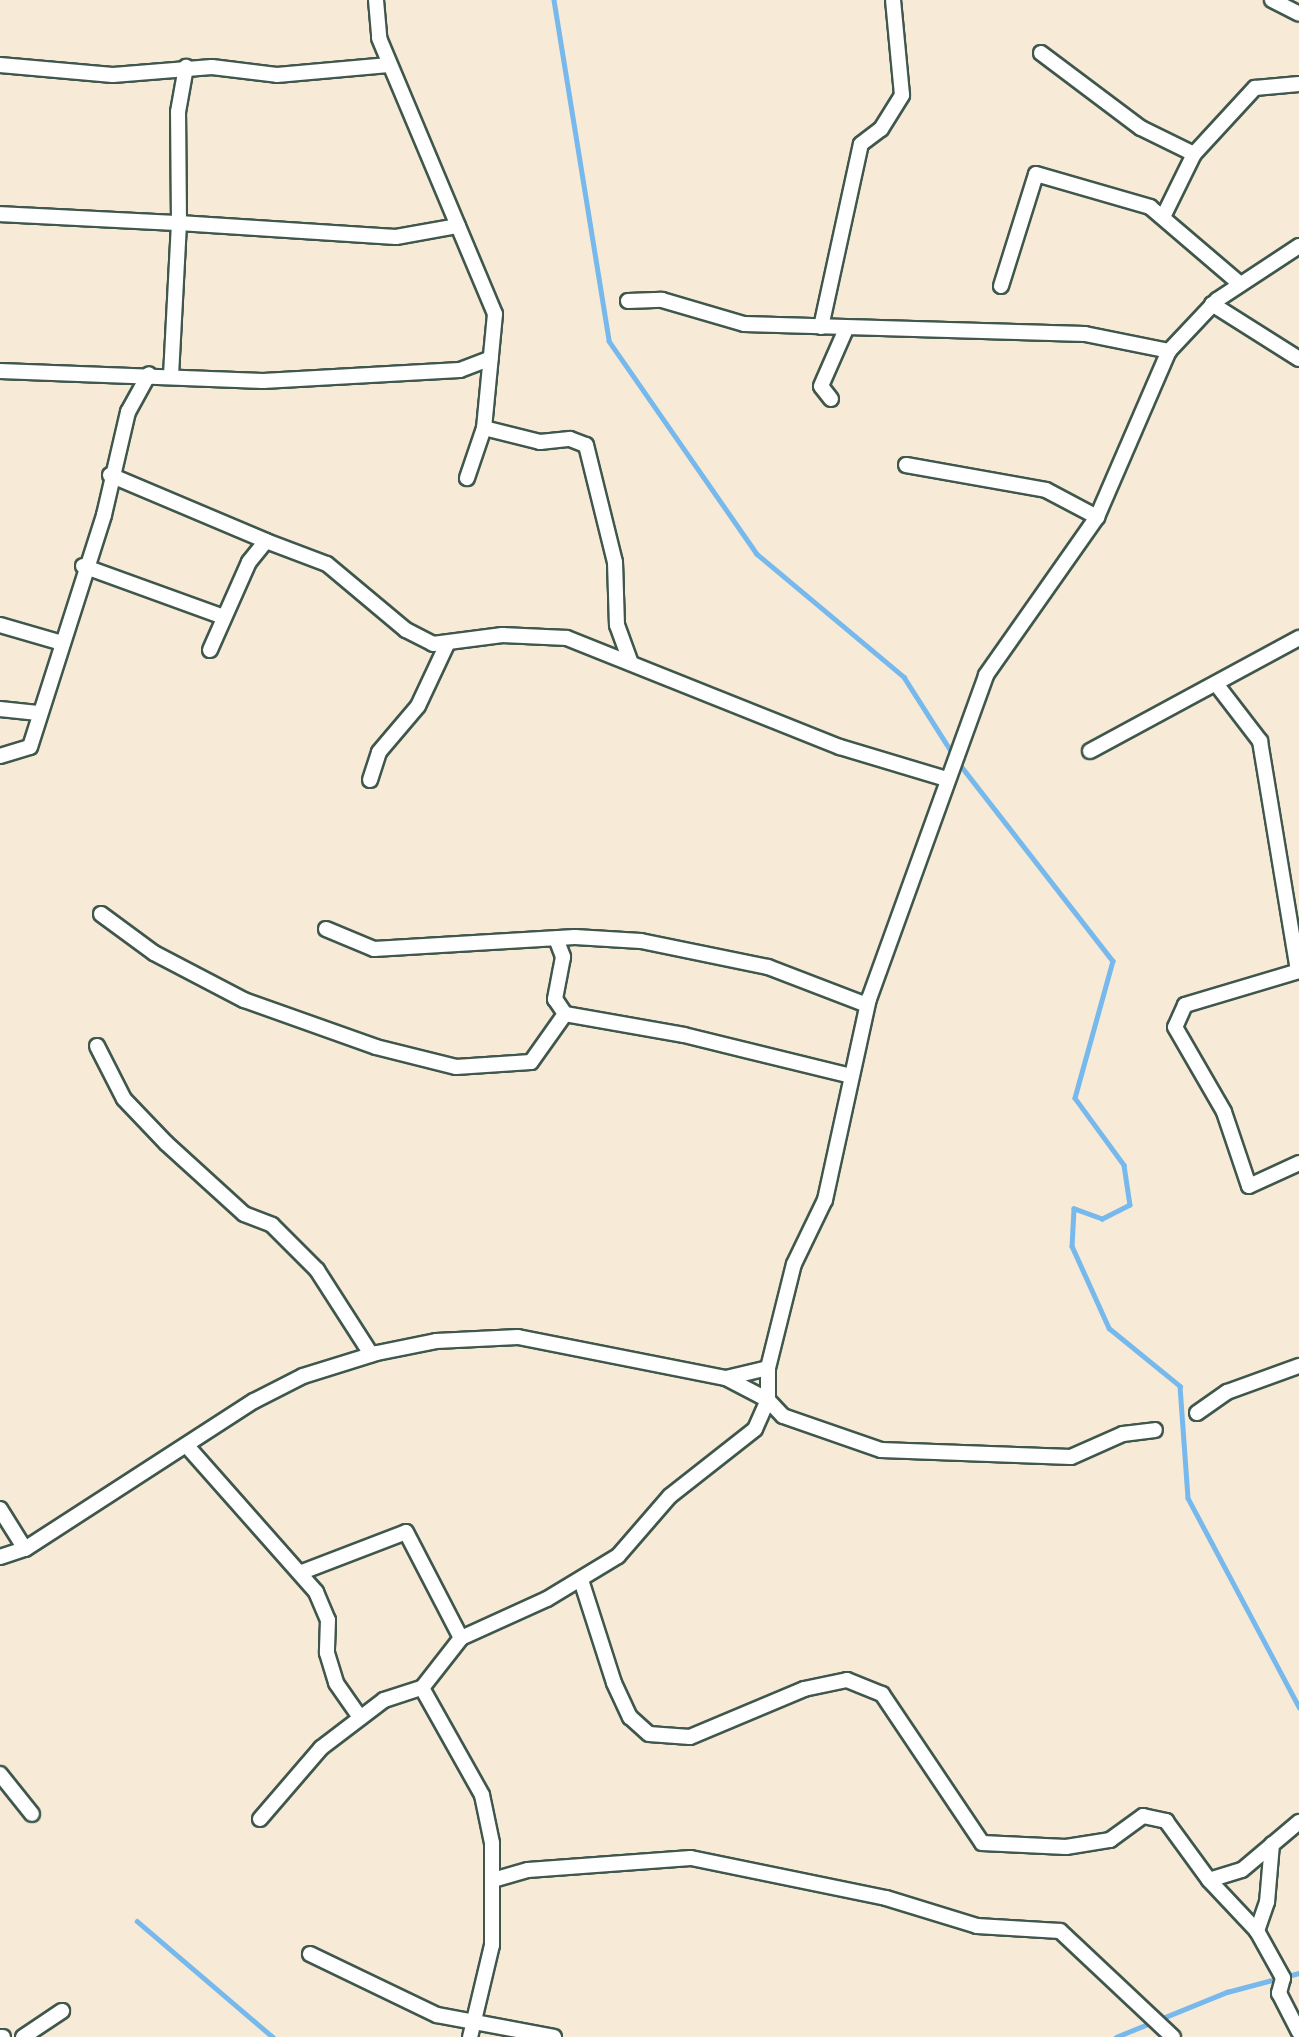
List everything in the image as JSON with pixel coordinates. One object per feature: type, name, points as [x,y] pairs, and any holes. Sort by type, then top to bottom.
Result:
[{"type":"street","points":[[376,0],[389,65],[495,314],[484,428],[467,478]]},
{"type":"street","points":[[821,327],[861,144],[881,129],[902,95],[893,0]]},
{"type":"street","points":[[1272,0],[1299,14]]},
{"type":"street","points":[[1041,53],[1141,128],[1194,154]]},
{"type":"street","points":[[0,65],[113,75],[186,67],[277,75],[389,65]]},
{"type":"street","points":[[171,376],[178,223],[178,112],[186,67]]},
{"type":"street","points":[[1164,215],[1194,154],[1255,88],[1299,84]]},
{"type":"street","points":[[1001,286],[1036,174],[1164,215],[1240,284]]},
{"type":"street","points":[[0,214],[396,237],[458,226]]},
{"type":"street","points":[[260,1819],[359,1716],[422,1688],[461,1638],[581,1580],[618,1556],[670,1496],[755,1429],[768,1400],[768,1368],[794,1264],[825,1200],[847,1075],[867,1005],[986,675],[1097,517],[1170,351],[1212,304],[1299,246]]},
{"type":"street","points":[[628,301],[686,304],[744,324],[1085,334],[1170,351]]},
{"type":"street","points":[[1212,304],[1299,359]]},
{"type":"street","points":[[831,399],[821,386],[846,329]]},
{"type":"street","points":[[0,371],[149,374],[263,381],[460,370],[491,358]]},
{"type":"street","points":[[0,756],[30,747],[83,566],[104,515],[110,475],[128,412],[149,374]]},
{"type":"street","points":[[484,428],[540,443],[570,439],[586,445],[615,562],[617,625],[631,661]]},
{"type":"street","points":[[906,466],[1046,491],[1097,517]]},
{"type":"street","points":[[110,475],[327,564],[406,630],[447,644],[502,635],[567,638],[631,661],[840,747],[951,767]]},
{"type":"street","points":[[210,650],[224,617],[266,541]]},
{"type":"street","points":[[83,566],[224,617]]},
{"type":"street","points":[[0,625],[59,642]]},
{"type":"street","points":[[1090,751],[1217,685],[1299,638]]},
{"type":"street","points":[[370,780],[379,752],[418,706],[447,644]]},
{"type":"street","points":[[1217,685],[1260,741],[1298,971],[1185,1005],[1175,1027],[1224,1112],[1249,1186],[1299,1163]]},
{"type":"street","points":[[0,709],[38,713]]},
{"type":"street","points":[[100,914],[154,954],[244,1000],[376,1047],[456,1067],[531,1062],[565,1014]]},
{"type":"street","points":[[326,929],[374,949],[557,941],[641,941],[768,967],[867,1005]]},
{"type":"street","points":[[557,941],[563,957],[555,999],[565,1014],[847,1075]]},
{"type":"street","points":[[97,1046],[124,1099],[166,1143],[244,1214],[272,1225],[317,1270],[371,1354]]},
{"type":"street","points":[[0,1557],[25,1549],[303,1376],[371,1354],[436,1340],[518,1338],[726,1378],[768,1400],[783,1416],[881,1450],[1071,1457],[1123,1434],[1155,1430]]},
{"type":"street","points":[[1197,1413],[1227,1392],[1299,1366]]},
{"type":"street","points":[[726,1378],[768,1368]]},
{"type":"street","points":[[187,1446],[302,1572],[328,1620],[327,1653],[337,1684],[359,1716]]},
{"type":"street","points":[[0,1509],[25,1549]]},
{"type":"street","points":[[302,1572],[406,1532],[461,1638]]},
{"type":"street","points":[[581,1580],[614,1683],[630,1717],[649,1734],[691,1737],[804,1689],[847,1680],[867,1683],[882,1694],[982,1843],[1088,1843],[1110,1840],[1143,1816],[1166,1821],[1209,1880],[1257,1931],[1283,1978],[1279,1993],[1299,2032]]},
{"type":"street","points":[[422,1688],[482,1795],[494,1880],[492,1945],[472,2030]]},
{"type":"street","points":[[0,1774],[32,1814]]},
{"type":"street","points":[[1209,1880],[1242,1870],[1299,1822]]},
{"type":"street","points":[[1257,1931],[1267,1902],[1272,1844]]},
{"type":"street","points":[[494,1880],[528,1870],[691,1858],[886,1898],[977,1926],[1060,1931],[1173,2037]]},
{"type":"street","points":[[310,1954],[472,2030],[554,2037]]},
{"type":"street","points":[[25,2037],[62,2011]]},
{"type":"waterway","points":[[554,0],[609,341],[757,554],[904,677],[953,754]]},
{"type":"waterway","points":[[958,762],[1113,961],[1075,1098],[1124,1165],[1130,1205],[1102,1219],[1074,1209],[1072,1246],[1109,1328],[1180,1386],[1188,1498],[1299,1707]]},
{"type":"waterway","points":[[137,1921],[273,2037]]},
{"type":"waterway","points":[[1116,2037],[1227,1992],[1299,1973]]}]
